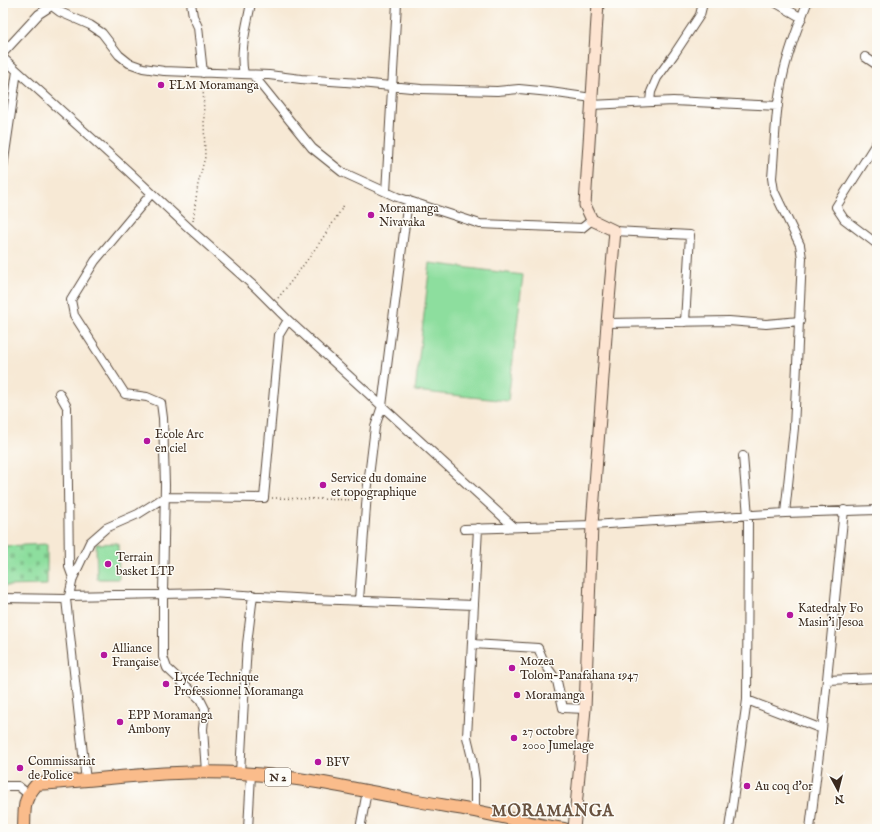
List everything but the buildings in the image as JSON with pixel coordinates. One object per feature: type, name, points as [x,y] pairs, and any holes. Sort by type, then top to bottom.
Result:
[{"type":"main road","name":"N 2","points":[[28,794],[37,784],[86,781],[135,775],[206,772],[246,774],[303,780],[367,791],[474,811],[547,828],[564,829]]},
{"type":"main road","points":[[24,829],[25,802],[28,794]]},
{"type":"street","points":[[191,3],[193,16],[198,27],[203,73]]},
{"type":"street","points":[[244,74],[242,66],[251,3]]},
{"type":"street","points":[[386,192],[397,3]]},
{"type":"street","points":[[598,3],[585,205],[592,220],[615,231],[690,235],[685,322]]},
{"type":"street","points":[[650,102],[657,78],[676,54],[700,15],[703,3]]},
{"type":"street","points":[[776,3],[802,18]]},
{"type":"street","points":[[785,513],[794,428],[802,258],[800,245],[774,191],[772,178],[778,106],[783,76],[791,47],[807,3]]},
{"type":"street","points":[[3,53],[39,14],[54,4],[60,12],[90,25],[102,33],[119,55],[129,63],[143,68],[164,71],[244,74],[421,89],[474,91],[519,89],[550,92],[592,101],[673,101],[778,106]]},
{"type":"street","points":[[864,57],[877,65]]},
{"type":"street","points":[[3,58],[256,288],[288,320],[514,527]]},
{"type":"street","points":[[3,167],[6,130],[17,71]]},
{"type":"street","points":[[253,75],[312,148],[342,172],[386,192],[480,224],[582,228],[592,220]]},
{"type":"street","points":[[877,142],[836,207],[844,219],[877,244]]},
{"type":"street","points":[[151,194],[95,261],[71,300],[74,315],[125,394],[146,397],[161,403],[163,418],[164,497],[163,657],[167,668],[200,699],[205,710],[203,729],[206,772]]},
{"type":"street","points":[[358,600],[375,427],[382,406],[408,200]]},
{"type":"street","points":[[574,829],[585,709],[592,525],[615,231]]},
{"type":"street","points":[[86,781],[67,597],[73,578],[90,542],[101,532],[106,528],[138,514],[164,497],[264,498],[279,335],[288,320]]},
{"type":"street","points":[[607,323],[729,321],[766,324],[800,321]]},
{"type":"street","points":[[59,393],[67,407],[66,432],[70,530],[69,567],[73,578]]},
{"type":"street","points":[[729,829],[747,700],[748,516],[743,456]]},
{"type":"street","points":[[810,829],[822,729],[844,510]]},
{"type":"street","points":[[464,529],[592,525],[785,513],[877,510]]},
{"type":"street","points":[[474,811],[476,780],[467,737],[478,528]]},
{"type":"street","points":[[3,598],[210,593],[474,605]]},
{"type":"street","points":[[248,829],[246,774],[246,644],[253,595]]},
{"type":"street","points":[[472,644],[538,648],[545,664],[557,681],[563,708],[585,709]]},
{"type":"street","points":[[827,680],[877,678]]},
{"type":"street","points":[[747,700],[822,729]]},
{"type":"street","points":[[3,786],[18,786],[28,794]]},
{"type":"street","points":[[360,829],[367,791]]},
{"type":"path","points":[[191,230],[195,215],[198,184],[205,157],[203,73]]},
{"type":"path","points":[[272,305],[294,279],[325,237],[344,205]]},
{"type":"path","points":[[264,498],[342,499],[367,501]]},
{"type":"green space","points":[[430,263],[523,275],[508,401],[415,391]]},
{"type":"green space","name":"Terrain basket LTP","points":[[118,543],[119,579],[97,579],[96,544]]},
{"type":"green space","points":[[47,544],[47,585],[3,586],[3,546]]},
{"type":"place","name":"FLM Moramanga","points":[[161,85]]},
{"type":"place","name":"Moramanga Nivavaka","points":[[371,215]]},
{"type":"place","name":"Ecole Arc en ciel","points":[[147,441]]},
{"type":"place","name":"Service du domaine et topographique","points":[[323,485]]},
{"type":"place","name":"Terrain basket LTP","points":[[108,564]]},
{"type":"place","name":"Katedraly Fo Masin'i Jesoa","points":[[790,615]]},
{"type":"place","name":"Alliance Française","points":[[104,655]]},
{"type":"place","name":"Mozea Tolom-Panafahana 1947","points":[[512,668]]},
{"type":"place","name":"Lycée Technique Professionnel Moramanga","points":[[166,684]]},
{"type":"place","name":"Moramanga","points":[[517,695]]},
{"type":"place","name":"EPP Moramanga Ambony","points":[[120,722]]},
{"type":"place","name":"27 octobre 2000 Jumelage","points":[[514,738]]},
{"type":"place","name":"BFV","points":[[318,762]]},
{"type":"place","name":"Commissariat de Police","points":[[20,768]]},
{"type":"place","name":"Au coq d'or","points":[[747,786]]},
{"type":"district","name":"MORAMANGA","points":[[553,810]]}]
